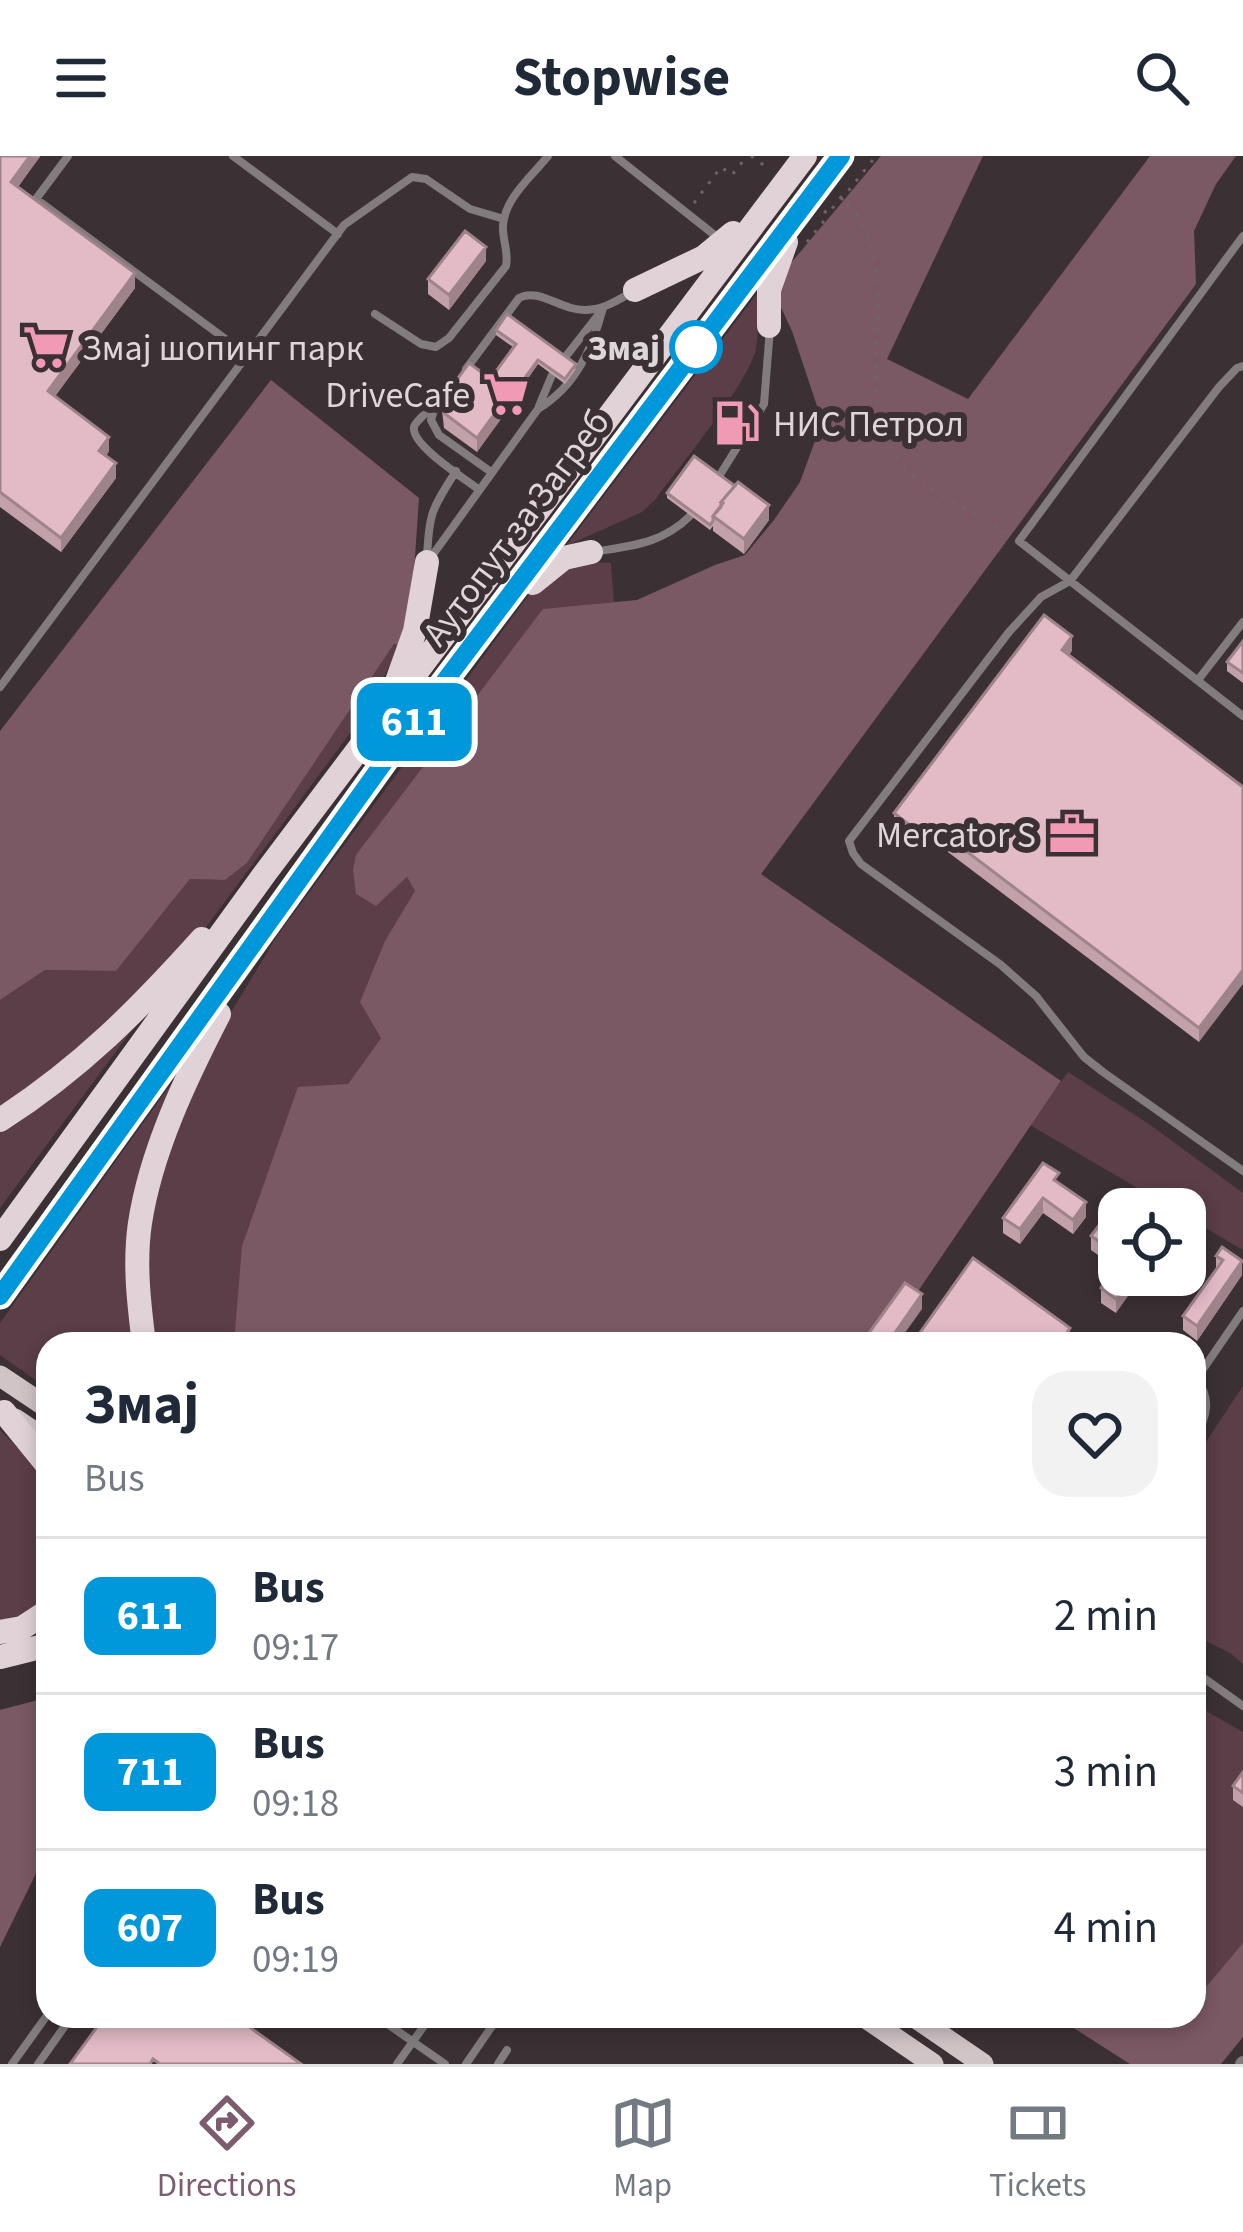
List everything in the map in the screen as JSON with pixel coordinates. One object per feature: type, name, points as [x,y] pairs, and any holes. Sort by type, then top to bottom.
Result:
[{"type":"highway","name":"Аутопут за Загреб","points":[[0,1239],[266,872],[805,156]]},
{"type":"highway","name":"Аутопут за Загреб","points":[[0,1296],[494,614],[841,156]]},
{"type":"highway","points":[[635,290],[687,266],[767,204]]},
{"type":"highway","points":[[770,326],[772,275],[802,206]]},
{"type":"highway","points":[[494,614],[554,564],[591,552]]},
{"type":"highway","points":[[382,719],[415,631],[428,562]]},
{"type":"highway","points":[[0,1120],[117,1030],[266,872]]},
{"type":"highway","points":[[143,1332],[137,1271],[149,1185],[203,1045],[256,940]]},
{"type":"highway","points":[[2,1410],[36,1451]]},
{"type":"highway","points":[[0,1632],[22,1628],[36,1619]]},
{"type":"highway","points":[[0,1657],[36,1648]]},
{"type":"main road","points":[[0,1376],[36,1400]]},
{"type":"main road","points":[[2,1410],[36,1434]]},
{"type":"main road","points":[[880,2028],[932,2064]]},
{"type":"main road","points":[[931,2028],[983,2064]]},
{"type":"lane","points":[[68,156],[36,199],[247,355]]},
{"type":"lane","points":[[233,156],[338,233]]},
{"type":"lane","points":[[375,314],[421,344],[442,344],[508,261],[504,219],[517,194],[548,156]]},
{"type":"lane","points":[[615,156],[722,242]]},
{"type":"lane","points":[[0,687],[344,225],[412,177],[426,179],[470,208],[504,219]]},
{"type":"lane","points":[[1243,236],[1019,541],[1243,716]]},
{"type":"lane","points":[[563,360],[603,308],[635,290]]},
{"type":"lane","points":[[464,372],[527,293],[570,308],[603,308]]},
{"type":"lane","points":[[538,409],[579,370],[603,308]]},
{"type":"lane","points":[[718,478],[764,404],[770,326]]},
{"type":"lane","points":[[1243,366],[1219,387],[1070,581],[1041,597],[1009,632],[849,841],[862,864],[1036,996],[1093,1065],[1243,1171]]},
{"type":"lane","points":[[428,562],[538,409],[552,375]]},
{"type":"lane","points":[[450,390],[414,428],[422,446],[478,489]]},
{"type":"lane","points":[[434,409],[431,420],[439,435],[491,472]]},
{"type":"lane","points":[[428,562],[430,514],[456,471]]},
{"type":"lane","points":[[591,552],[656,539],[676,530],[690,516]]},
{"type":"lane","points":[[1198,680],[1243,622]]},
{"type":"lane","points":[[1206,1363],[1243,1311]]},
{"type":"lane","points":[[1206,1680],[1243,1706]]},
{"type":"lane","points":[[12,2064],[38,2028]]},
{"type":"lane","points":[[38,2064],[64,2028]]},
{"type":"lane","points":[[393,2028],[446,2064]]},
{"type":"lane","points":[[397,2064],[422,2028]]},
{"type":"lane","points":[[466,2064],[491,2028]]},
{"type":"lane","points":[[498,2064],[507,2050]]},
{"type":"path","points":[[687,212],[721,167],[732,175],[747,156]]},
{"type":"path","points":[[798,253],[876,156]]},
{"type":"path","points":[[828,214],[842,198]]},
{"type":"path","points":[[842,198],[858,212],[877,276],[881,424],[892,452],[907,469],[1001,529]]},
{"type":"shaded area","points":[[881,156],[983,156],[887,359],[968,399],[1150,156],[1236,156],[1216,184],[1194,231],[1196,284],[761,874],[1061,1081],[890,1332],[235,1332],[242,1246],[298,1087],[348,1084],[381,1038],[360,1002],[385,941],[415,891],[407,877],[376,906],[356,894],[356,855],[543,609],[637,600],[745,555],[774,520],[800,482],[815,441],[817,406],[778,301],[791,263]]},
{"type":"shaded area","points":[[759,291],[757,341],[751,362],[728,402],[656,499],[642,512],[566,546]]},
{"type":"shaded area","points":[[271,380],[419,498],[413,586],[400,645],[394,644],[247,863],[225,880],[190,879],[116,971],[45,970],[0,1000],[0,731]]},
{"type":"shaded area","points":[[585,562],[611,563],[614,602],[543,610],[353,870],[357,895],[376,905],[407,877],[416,892],[385,941],[381,1038],[348,1084],[239,1332],[150,1332],[146,1233],[158,1178],[179,1120],[227,1019],[277,936],[540,580]]},
{"type":"shaded area","points":[[394,644],[400,645],[353,729],[195,942],[152,988],[0,1111],[0,1000],[45,970],[116,971],[190,879],[225,880],[247,863]]},
{"type":"shaded area","points":[[135,1026],[0,1208],[0,1129]]},
{"type":"shaded area","points":[[191,1056],[160,1124],[137,1332],[36,1332],[36,1380],[0,1355],[0,1323]]},
{"type":"shaded area","points":[[1068,1072],[1243,1193],[1243,1250],[1206,1228],[1206,1188],[1137,1188],[1030,1125]]},
{"type":"shaded area","points":[[1243,1386],[1243,1664],[1206,1641],[1206,1442]]},
{"type":"shaded area","points":[[0,1430],[36,1467],[36,1609],[22,1619],[0,1624]]},
{"type":"shaded area","points":[[36,1701],[36,1874],[0,1947],[0,1710]]},
{"type":"shaded area","points":[[1206,1711],[1243,1732],[1243,1943],[1206,1987]]},
{"type":"shaded area","points":[[1243,1943],[1243,2037],[1221,2064],[1130,2064],[1074,2028],[1206,2028],[1206,1987]]},
{"type":"building","name":"Змај шопинг парк","points":[[0,156],[30,156],[11,182],[135,273],[48,391],[109,437],[99,451],[116,463],[61,538],[0,492]]},
{"type":"building","points":[[465,231],[486,247],[449,295],[428,279]]},
{"type":"building","points":[[507,314],[576,364],[565,379],[538,360],[510,398],[491,378],[516,344],[496,330]]},
{"type":"building","points":[[469,363],[510,393],[477,438],[444,413],[441,401]]},
{"type":"building","points":[[694,456],[735,486],[710,525],[667,493]]},
{"type":"building","points":[[738,482],[769,505],[744,539],[713,516]]},
{"type":"building","name":"Mercator S","points":[[1044,615],[1072,636],[1062,650],[1243,787],[1243,970],[1199,1028],[932,825],[924,836],[894,813]]},
{"type":"building","points":[[1243,641],[1243,673],[1227,662]]},
{"type":"building","points":[[1043,1163],[1059,1173],[1054,1180],[1086,1202],[1073,1220],[1043,1198],[1020,1229],[1003,1218]]},
{"type":"building","points":[[1222,1247],[1242,1261],[1197,1326],[1183,1316],[1197,1296],[1206,1296],[1206,1284],[1223,1260],[1216,1256]]},
{"type":"building","points":[[973,1258],[1070,1328],[1067,1332],[921,1332]]},
{"type":"building","points":[[905,1283],[922,1294],[895,1332],[870,1332]]},
{"type":"building","points":[[1243,1772],[1243,1793],[1233,1786]]},
{"type":"building","points":[[96,2028],[251,2028],[301,2064],[160,2064],[153,2059],[150,2064],[70,2064]]},
{"type":"bus line","name":"611","points":[[0,1296],[392,751],[841,156]]},
{"type":"place","name":"Змај шопинг парк","points":[[46,347]]},
{"type":"place","name":"Змај","points":[[696,347]]},
{"type":"place","name":"DriveCafe","points":[[506,394]]},
{"type":"place","name":"НИС Петрол","points":[[737,423]]},
{"type":"place","name":"Mercator S","points":[[1072,834]]}]
